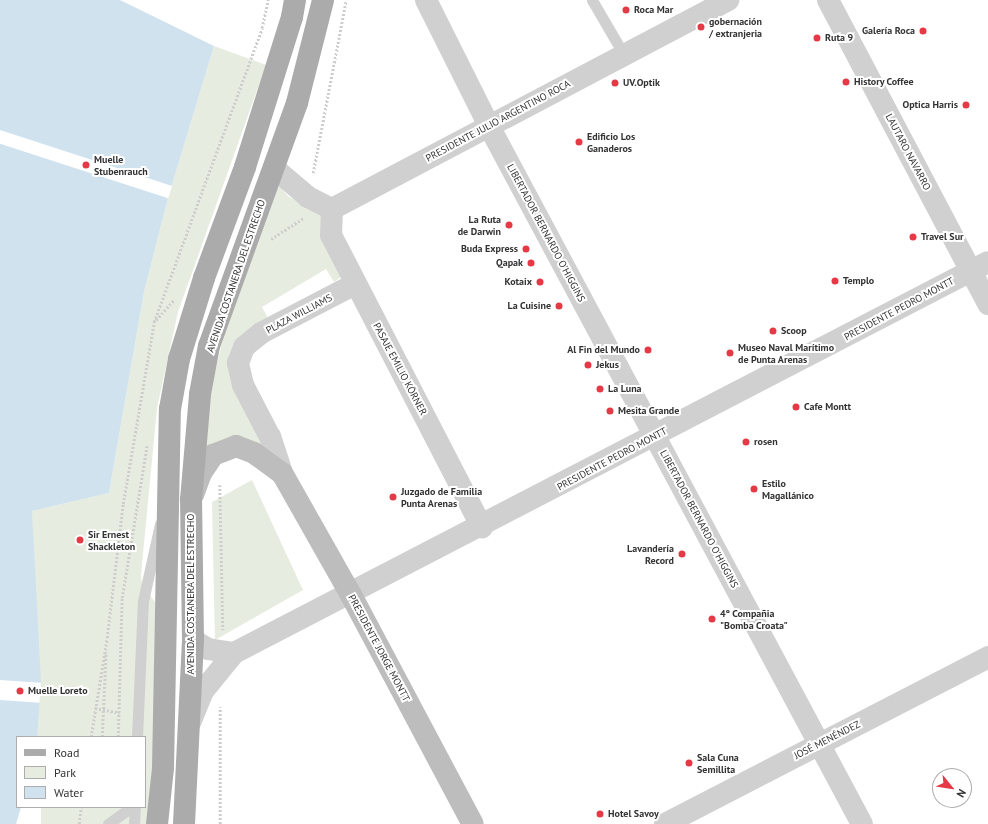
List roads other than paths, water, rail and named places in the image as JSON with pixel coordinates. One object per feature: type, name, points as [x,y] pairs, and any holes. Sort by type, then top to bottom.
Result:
[{"type":"main road","name":"AVENIDA COSTANERA DEL ESTRECHO","points":[[186,821],[193,640],[191,500],[200,394],[209,346],[297,103],[323,0]]},
{"type":"main road","points":[[157,824],[163,768],[170,409],[179,359],[204,278],[246,167],[297,6]]},
{"type":"main road","name":"PRESIDENTE JORGE MONTT","points":[[191,500],[201,473],[213,455],[236,446],[254,453],[282,473],[351,595],[473,824]]},
{"type":"main road","points":[[170,463],[176,502],[173,607],[179,632],[193,640]]},
{"type":"street","name":"LIBERTADOR BERNARDO O'HIGGINS","points":[[426,0],[489,126],[862,824]]},
{"type":"street","name":"PRESIDENTE JULIO ARGENTINO ROCA","points":[[332,209],[728,0]]},
{"type":"street","name":"LAUTARO NAVARRO","points":[[828,0],[979,267],[988,304]]},
{"type":"street","points":[[274,168],[308,197],[332,209]]},
{"type":"street","name":"PASAJE EMILIO KÖRNER","points":[[332,209],[331,235],[482,527]]},
{"type":"street","name":"PRESIDENTE PEDRO MONTT","points":[[189,725],[203,691],[228,652],[351,595],[979,267]]},
{"type":"street","name":"PLAZA WILLIAMS","points":[[244,347],[261,334],[355,284]]},
{"type":"street","name":"PRESIDENTE JORGE MONTT","points":[[244,347],[238,363],[243,385],[270,437],[282,473]]},
{"type":"street","points":[[193,640],[208,649],[228,652]]},
{"type":"street","name":"JOSÉ MENÉNDEZ","points":[[665,824],[988,657]]},
{"type":"lane","points":[[592,0],[624,55]]},
{"type":"lane","points":[[138,736],[143,601],[168,486]]},
{"type":"lane","points":[[108,824],[130,808]]},
{"type":"lane","points":[[134,824],[135,808]]},
{"type":"water","points":[[0,0],[120,0],[214,46],[168,198],[144,292],[109,493],[32,511],[41,683],[37,736],[16,736],[16,808],[21,808],[16,824],[0,824]]},
{"type":"place","name":"Roca Mar","points":[[626,10]]},
{"type":"place","name":"gobernación / extranjeria","points":[[701,27]]},
{"type":"place","name":"Galería Roca","points":[[923,31]]},
{"type":"place","name":"Ruta 9","points":[[817,38]]},
{"type":"place","name":"History Coffee","points":[[846,82]]},
{"type":"place","name":"UV.Optik","points":[[615,83]]},
{"type":"place","name":"Optica Harris","points":[[966,105]]},
{"type":"place","name":"Edificio Los Ganaderos","points":[[579,142]]},
{"type":"place","name":"Muelle Stubenrauch","points":[[86,165]]},
{"type":"place","name":"La Ruta de Darwin","points":[[509,225]]},
{"type":"place","name":"Travel Sur","points":[[913,237]]},
{"type":"place","name":"Buda Express","points":[[526,249]]},
{"type":"place","name":"Qapak","points":[[531,263]]},
{"type":"place","name":"Templo","points":[[835,281]]},
{"type":"place","name":"Kotaix","points":[[540,282]]},
{"type":"place","name":"La Cuisine","points":[[559,306]]},
{"type":"place","name":"Scoop","points":[[773,331]]},
{"type":"place","name":"Al Fin del Mundo","points":[[648,350]]},
{"type":"place","name":"Museo Naval Marítimo de Punta Arenas","points":[[730,353]]},
{"type":"place","name":"Jekus","points":[[588,365]]},
{"type":"place","name":"La Luna","points":[[600,389]]},
{"type":"place","name":"Cafe Montt","points":[[796,407]]},
{"type":"place","name":"Mesita Grande","points":[[610,411]]},
{"type":"place","name":"rosen","points":[[746,442]]},
{"type":"place","name":"Estilo Magallánico","points":[[754,489]]},
{"type":"place","name":"Juzgado de Familia Punta Arenas","points":[[393,497]]},
{"type":"place","name":"Sir Ernest Shackleton","points":[[80,540]]},
{"type":"place","name":"Lavandería Record","points":[[682,554]]},
{"type":"place","name":"4º Compañia \"Bomba Croata\"","points":[[712,619]]},
{"type":"place","name":"Muelle Loreto","points":[[20,691]]},
{"type":"place","name":"Sala Cuna Semillita","points":[[689,763]]},
{"type":"place","name":"Hotel Savoy","points":[[600,814]]}]
